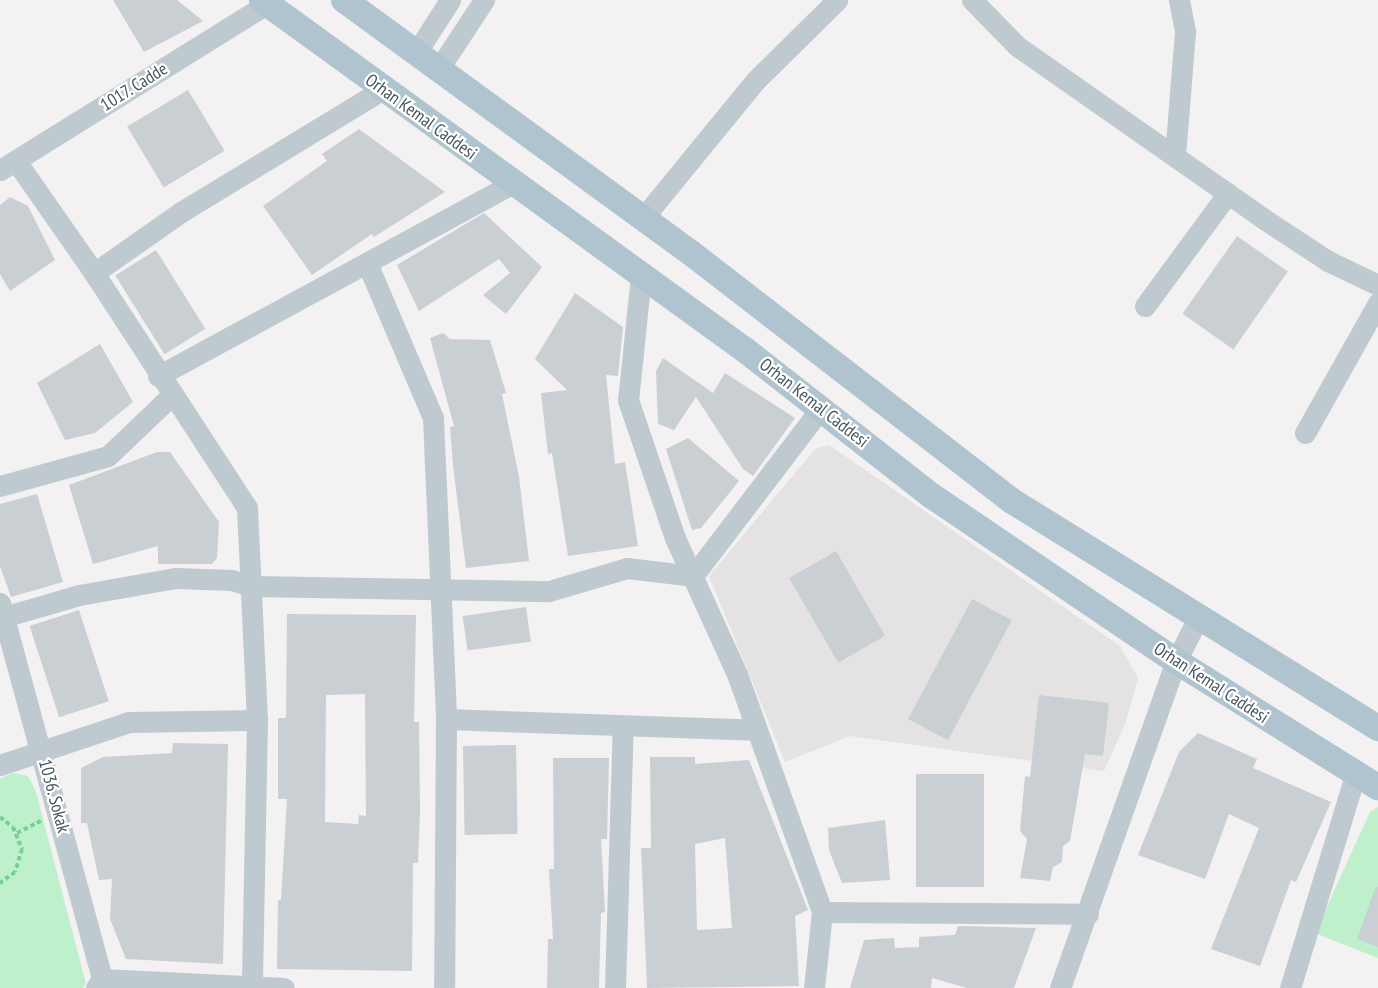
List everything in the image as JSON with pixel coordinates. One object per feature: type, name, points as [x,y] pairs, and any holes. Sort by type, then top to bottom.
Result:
[{"type":"main road","points":[[344,0],[643,218],[1012,501],[1378,728]]},
{"type":"main road","name":"Orhan Kemal Caddesi","points":[[265,2],[821,408],[932,496],[1176,661],[1355,776],[1378,787]]},
{"type":"street","points":[[416,53],[450,0]]},
{"type":"street","points":[[438,70],[484,0]]},
{"type":"street","points":[[643,218],[756,80],[837,0]]},
{"type":"street","points":[[972,0],[1017,46],[1328,261],[1378,285]]},
{"type":"street","points":[[1175,156],[1185,32],[1179,0]]},
{"type":"street","name":"1017. Cadde","points":[[8,165],[265,2]]},
{"type":"street","points":[[94,273],[181,212],[383,89]]},
{"type":"street","points":[[8,165],[94,273],[171,396],[247,508],[257,720],[252,987]]},
{"type":"street","points":[[159,376],[513,183]]},
{"type":"street","points":[[1145,306],[1228,193]]},
{"type":"street","points":[[367,263],[433,418],[446,719],[444,988]]},
{"type":"street","points":[[641,275],[628,400],[675,538],[737,674],[822,912],[814,988]]},
{"type":"street","points":[[1305,433],[1378,303]]},
{"type":"street","points":[[0,486],[108,456],[171,396]]},
{"type":"street","points":[[693,576],[821,408]]},
{"type":"street","points":[[2,613],[79,595],[175,578],[232,580],[250,586],[549,591],[627,568],[693,576]]},
{"type":"street","name":"1036. Sokak","points":[[2,613],[42,748],[99,984]]},
{"type":"street","points":[[1060,988],[1176,661],[1198,618]]},
{"type":"street","points":[[446,719],[758,730]]},
{"type":"street","points":[[0,765],[42,748],[129,722],[257,720]]},
{"type":"street","points":[[615,988],[623,726]]},
{"type":"street","points":[[1290,988],[1355,776]]},
{"type":"street","points":[[822,912],[1088,914]]},
{"type":"street","points":[[99,984],[284,988]]},
{"type":"path","points":[[0,817],[14,827],[22,849],[15,872],[0,883]]},
{"type":"shaded area","points":[[829,445],[1120,646],[1138,678],[1125,724],[1104,771],[850,736],[785,762],[709,576],[815,449]]},
{"type":"green space","points":[[12,773],[28,776],[36,792],[86,984],[83,988],[0,988],[0,779]]},
{"type":"green space","points":[[1378,807],[1378,958],[1315,933],[1370,812]]},
{"type":"building","points":[[113,0],[177,0],[203,21],[144,52]]},
{"type":"building","points":[[188,90],[225,151],[164,187],[127,127]]},
{"type":"building","points":[[359,129],[445,192],[374,237],[372,234],[312,275],[263,206],[327,161],[322,154]]},
{"type":"building","points":[[10,197],[28,206],[55,260],[10,291],[0,274],[0,205]]},
{"type":"building","points":[[484,213],[542,267],[506,314],[483,295],[510,273],[499,259],[419,311],[397,265]]},
{"type":"building","points":[[1237,236],[1288,272],[1233,349],[1183,314]]},
{"type":"building","points":[[156,250],[205,329],[165,354],[115,275]]},
{"type":"building","points":[[575,293],[623,327],[618,376],[606,375],[615,464],[625,462],[638,546],[568,556],[552,453],[548,454],[541,393],[567,390],[535,359]]},
{"type":"building","points":[[443,333],[450,339],[490,340],[506,393],[502,394],[519,477],[529,561],[466,568],[453,466],[450,427],[454,426],[430,338]]},
{"type":"building","points":[[100,344],[133,402],[95,433],[65,440],[37,383]]},
{"type":"building","points":[[663,358],[713,393],[725,373],[795,418],[753,476],[743,469],[696,397],[674,430],[658,424],[656,371]]},
{"type":"building","points":[[688,438],[739,481],[701,528],[692,530],[666,449]]},
{"type":"building","points":[[157,452],[170,452],[219,522],[217,558],[212,564],[158,564],[158,546],[93,564],[69,485]]},
{"type":"building","points":[[37,494],[63,582],[11,597],[0,566],[0,504]]},
{"type":"building","points":[[836,551],[885,636],[838,663],[789,578]]},
{"type":"building","points":[[972,599],[1012,620],[948,740],[908,719]]},
{"type":"building","points":[[526,607],[531,642],[467,651],[463,616]]},
{"type":"building","points":[[79,610],[109,701],[59,717],[30,626]]},
{"type":"building","points":[[287,614],[416,615],[414,722],[419,722],[420,811],[418,863],[413,863],[412,971],[277,969],[278,900],[281,900],[287,799],[278,799],[278,718],[286,718]],"holes":[[[365,694],[366,816],[359,815],[358,824],[325,822],[326,695]]]},
{"type":"building","points":[[1039,695],[1109,703],[1103,756],[1085,754],[1070,841],[1063,846],[1062,862],[1053,867],[1050,881],[1020,878],[1027,839],[1020,831],[1025,776],[1030,777]]},
{"type":"building","points":[[1198,733],[1257,759],[1253,768],[1331,802],[1296,882],[1291,880],[1260,966],[1211,949],[1259,828],[1229,814],[1205,879],[1138,855],[1179,752]]},
{"type":"building","points":[[173,743],[228,744],[223,964],[126,959],[110,919],[112,879],[99,880],[87,823],[81,823],[81,768],[103,757],[172,753]]},
{"type":"building","points":[[516,745],[518,834],[465,835],[463,746]]},
{"type":"building","points":[[650,757],[695,757],[695,764],[749,760],[808,910],[795,916],[799,986],[647,988],[641,848],[651,848]],"holes":[[[725,838],[732,928],[697,930],[695,844]]]},
{"type":"building","points":[[553,758],[609,758],[607,839],[601,839],[605,912],[601,913],[599,988],[547,988],[548,939],[553,939],[549,869],[554,869]]},
{"type":"building","points":[[916,774],[984,774],[984,887],[916,887]]},
{"type":"building","points":[[885,820],[890,880],[842,883],[829,850],[828,828]]},
{"type":"building","points":[[1376,886],[1378,887],[1378,947],[1357,939]]},
{"type":"building","points":[[958,926],[1036,928],[1014,988],[967,988],[932,978],[931,988],[850,988],[864,940],[894,938],[895,948],[919,947],[919,937],[955,935]]}]
